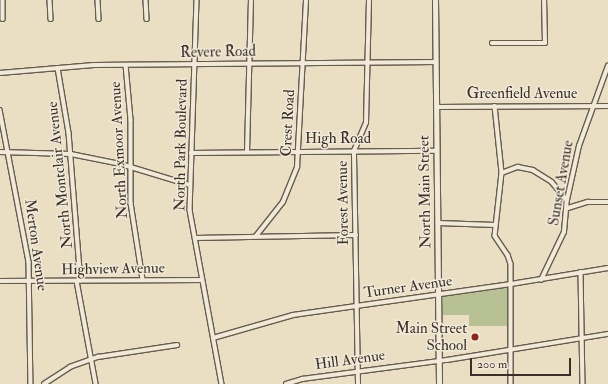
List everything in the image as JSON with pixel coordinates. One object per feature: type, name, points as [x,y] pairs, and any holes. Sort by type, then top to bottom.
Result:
[{"type":"street","points":[[3,0],[3,19]]},
{"type":"street","points":[[50,0],[51,19]]},
{"type":"street","points":[[98,0],[99,19]]},
{"type":"street","points":[[146,0],[147,18]]},
{"type":"street","name":"North Park Boulevard","points":[[197,0],[190,210],[222,384]]},
{"type":"street","points":[[247,152],[252,0]]},
{"type":"street","name":"Crest Road","points":[[256,236],[278,209],[288,192],[295,174],[299,152],[306,0]]},
{"type":"street","name":"Forest Avenue","points":[[358,384],[358,306],[354,151],[366,123],[369,0]]},
{"type":"street","name":"North Main Street","points":[[435,0],[439,384]]},
{"type":"street","points":[[492,43],[545,43],[544,0]]},
{"type":"street","name":"Revere Road","points":[[0,73],[58,68],[126,65],[436,62]]},
{"type":"street","name":"North Exmoor Avenue","points":[[126,65],[131,120],[131,203],[143,280]]},
{"type":"street","name":"Sunset Avenue","points":[[541,280],[560,244],[568,208],[567,200],[579,146],[608,66]]},
{"type":"street","name":"North Montclair Avenue","points":[[58,68],[71,154],[79,280],[96,384]]},
{"type":"street","name":"Greenfield Avenue","points":[[437,106],[608,106]]},
{"type":"street","points":[[495,106],[502,173],[496,225],[497,242],[510,259],[511,384]]},
{"type":"street","name":"Merton Avenue","points":[[0,110],[10,151],[26,239],[31,281],[31,384]]},
{"type":"street","points":[[0,152],[10,151],[71,154],[130,167],[190,185]]},
{"type":"street","name":"High Road","points":[[191,153],[437,151]]},
{"type":"street","points":[[502,173],[515,167],[533,170],[552,182],[567,200]]},
{"type":"street","points":[[568,208],[588,202],[608,202]]},
{"type":"street","points":[[438,223],[496,225]]},
{"type":"street","points":[[194,238],[356,235]]},
{"type":"street","name":"Turner Avenue","points":[[213,338],[293,315],[541,280],[608,268]]},
{"type":"street","points":[[582,272],[583,384]]},
{"type":"street","name":"Highview Avenue","points":[[0,280],[202,280]]},
{"type":"street","name":"Hill Avenue","points":[[286,384],[302,379],[439,361],[608,334]]},
{"type":"street","points":[[44,384],[65,370],[91,360],[177,345]]},
{"type":"green space","points":[[509,286],[509,326],[469,326],[469,315],[441,315],[441,296]]},
{"type":"place","name":"Main Street School","points":[[475,337]]}]
